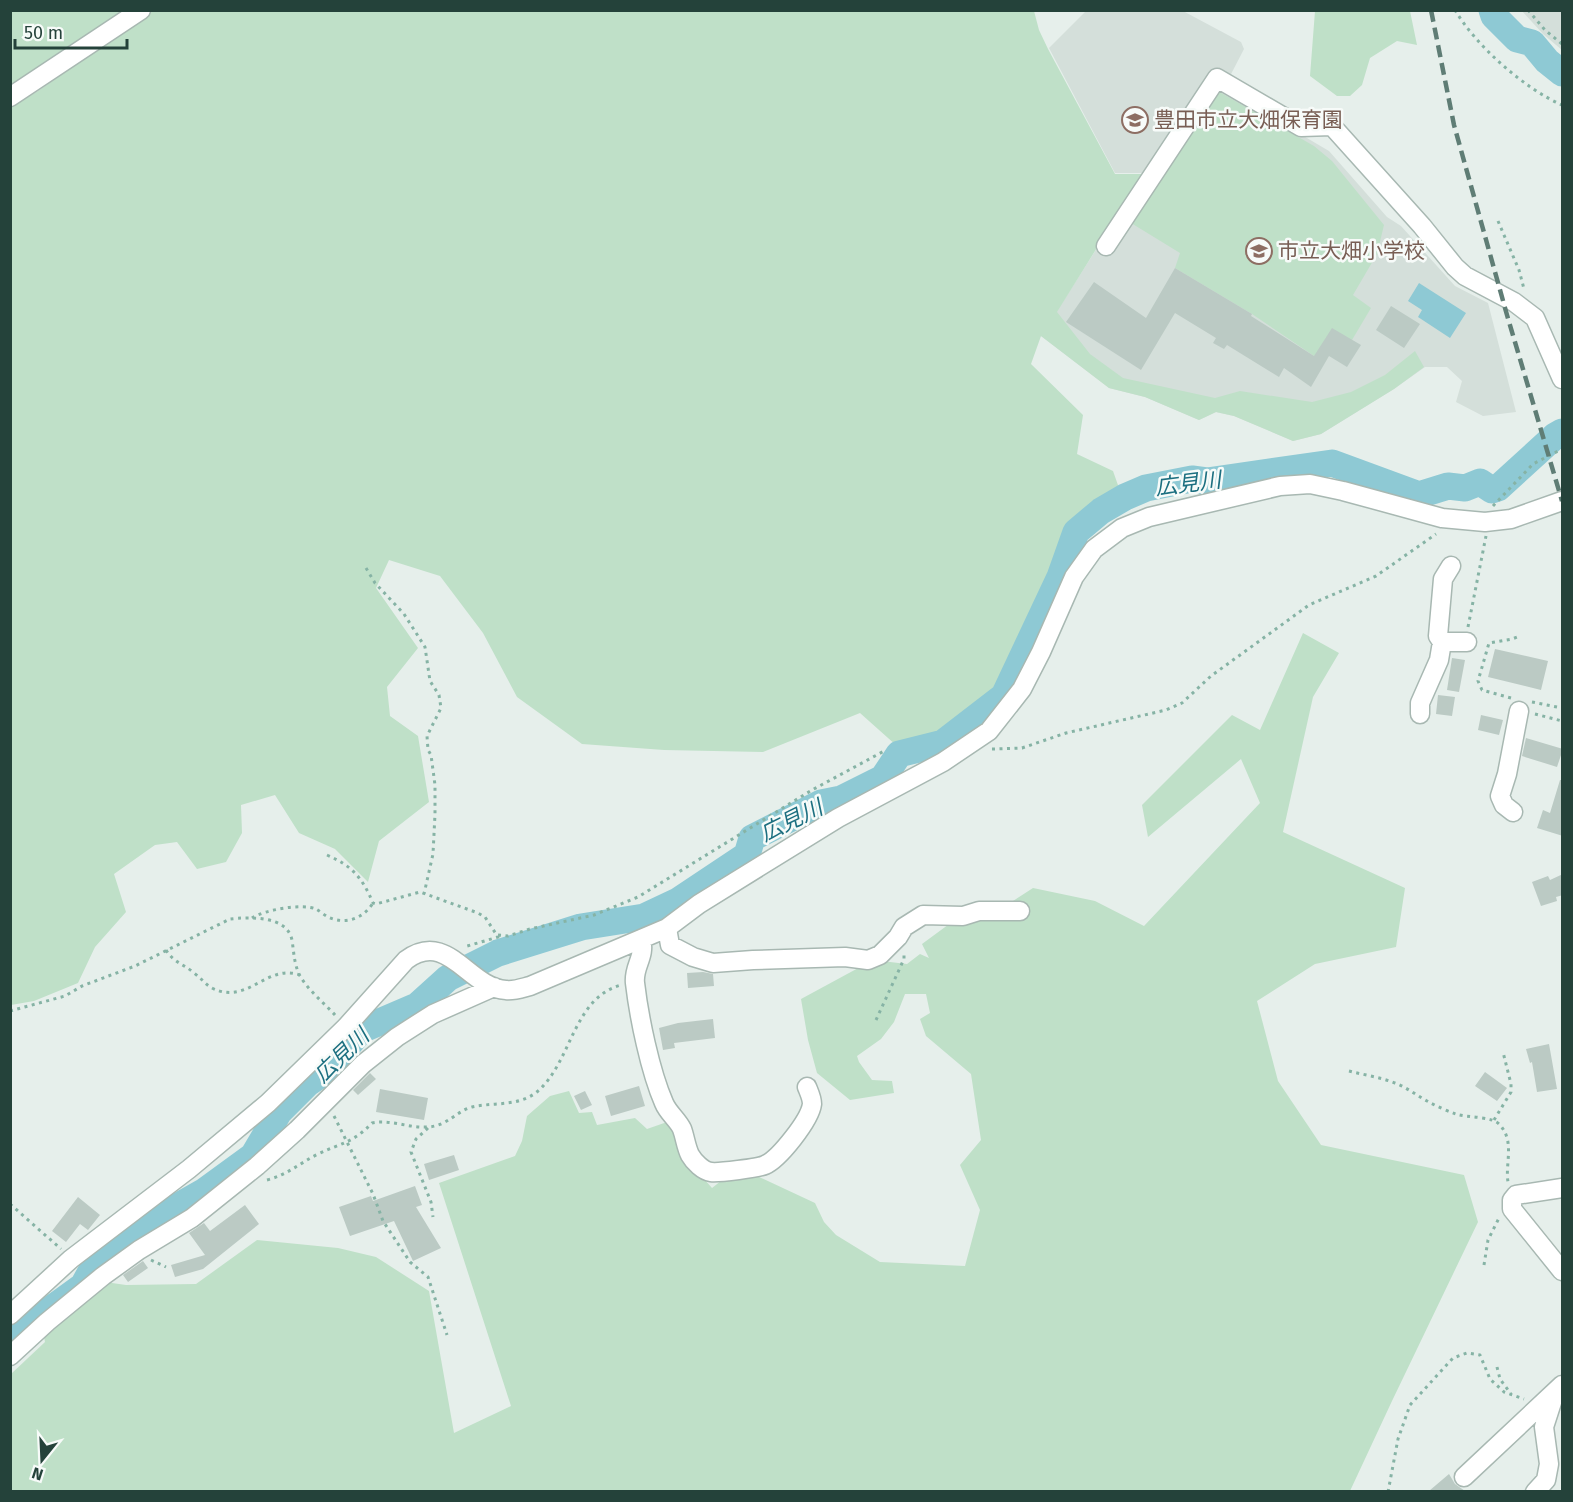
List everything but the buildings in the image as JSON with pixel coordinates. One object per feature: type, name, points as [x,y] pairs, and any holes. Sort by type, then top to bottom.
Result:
[{"type":"street","points":[[10,97],[141,10]]},
{"type":"street","points":[[1106,246],[1217,78],[1301,127],[1332,126],[1422,226],[1455,267],[1465,276],[1514,302],[1535,318],[1563,379]]},
{"type":"street","points":[[10,1315],[71,1259],[189,1169],[268,1103],[345,1027],[414,954],[431,951],[450,957],[490,985],[506,990],[530,986],[667,928],[699,904],[838,818],[943,762],[989,731],[1022,689],[1074,577],[1094,549],[1122,528],[1149,517],[1280,486],[1310,484],[1453,519],[1487,522],[1511,519],[1563,501]]},
{"type":"street","points":[[1420,714],[1420,703],[1439,660],[1442,642],[1438,636],[1443,579],[1451,566]]},
{"type":"street","points":[[1442,642],[1467,642]]},
{"type":"street","points":[[1513,812],[1504,805],[1500,796],[1507,774],[1521,704]]},
{"type":"street","points":[[667,928],[670,945],[693,957],[713,963],[845,957],[868,960],[880,955],[898,937],[904,927],[923,915],[963,916],[979,911],[1020,910]]},
{"type":"street","points":[[641,939],[643,953],[635,975],[635,983],[659,1090],[665,1107],[681,1127],[690,1156],[701,1168],[710,1172],[764,1166],[776,1158],[812,1107],[807,1087]]},
{"type":"street","points":[[10,1356],[104,1276],[140,1250],[192,1218],[242,1178],[363,1064],[397,1037],[433,1014],[490,985]]},
{"type":"street","points":[[1563,1188],[1514,1202],[1563,1271]]},
{"type":"street","points":[[1464,1477],[1555,1392]]},
{"type":"street","points":[[1535,1491],[1546,1480],[1549,1464],[1544,1427],[1555,1392]]},
{"type":"path","points":[[1455,10],[1468,30],[1512,73],[1543,95],[1563,105]]},
{"type":"path","points":[[1528,10],[1545,30],[1563,44]]},
{"type":"path","points":[[1498,221],[1525,290]]},
{"type":"path","points":[[1467,642],[1487,522],[1486,512],[1533,464],[1563,449]]},
{"type":"path","points":[[968,745],[981,749],[1022,748],[1066,733],[1166,710],[1182,703],[1211,675],[1309,604],[1376,576],[1442,530],[1453,519]]},
{"type":"path","points":[[366,568],[375,583],[404,614],[425,647],[430,681],[440,695],[441,708],[427,736],[435,785],[435,814],[433,854],[424,894]]},
{"type":"path","points":[[1520,636],[1489,643],[1479,681],[1482,690],[1563,721]]},
{"type":"path","points":[[1521,704],[1563,708]]},
{"type":"path","points":[[450,957],[498,935],[508,936],[594,915],[638,897],[812,790],[886,750]]},
{"type":"path","points":[[327,855],[340,861],[359,877],[373,903]]},
{"type":"path","points":[[251,918],[255,915],[296,907],[315,909],[326,917],[346,922],[361,915],[373,903],[420,892],[478,913],[485,917],[498,935]]},
{"type":"path","points":[[10,1011],[65,996],[82,986],[135,966],[230,919],[251,918],[271,920],[288,931],[292,957],[300,975],[345,1027]]},
{"type":"path","points":[[166,950],[171,958],[204,983],[225,992],[250,989],[277,973],[288,972],[300,975]]},
{"type":"path","points":[[876,1020],[904,959],[904,955],[899,953],[884,957],[880,955]]},
{"type":"path","points":[[242,1178],[266,1180],[288,1173],[317,1154],[360,1136],[372,1124],[380,1121],[429,1127],[451,1120],[470,1107],[517,1102],[538,1091],[555,1072],[588,1007],[606,992],[618,986],[635,983]]},
{"type":"path","points":[[1494,1120],[1511,1092],[1503,1052]]},
{"type":"path","points":[[1349,1071],[1395,1083],[1429,1103],[1457,1114],[1476,1119],[1494,1120],[1499,1123],[1508,1139],[1510,1151],[1506,1166],[1507,1182],[1514,1202],[1504,1211],[1494,1226],[1488,1240],[1484,1265]]},
{"type":"path","points":[[326,1101],[373,1194],[383,1221],[410,1262],[428,1277],[447,1335]]},
{"type":"path","points":[[429,1127],[416,1139],[411,1152],[431,1202],[433,1217]]},
{"type":"path","points":[[10,1204],[71,1259]]},
{"type":"path","points":[[1388,1491],[1398,1439],[1410,1405],[1453,1358],[1467,1353],[1480,1355],[1490,1379],[1504,1392],[1525,1400],[1533,1400],[1555,1392]]},
{"type":"path","points":[[1497,1367],[1500,1379],[1512,1395]]},
{"type":"shaded area","name":"市立大畑小学校","points":[[1086,11],[1183,11],[1241,42],[1244,49],[1229,78],[1215,90],[1224,89],[1329,151],[1387,217],[1401,226],[1455,286],[1488,303],[1516,412],[1483,416],[1456,402],[1462,381],[1447,367],[1425,367],[1321,434],[1293,441],[1234,416],[1216,412],[1199,420],[1145,397],[1109,388],[1041,336],[1145,173],[1115,173],[1049,48]]},
{"type":"shaded area","points":[[1522,11],[1562,11],[1562,50],[1543,34]]},
{"type":"green space","points":[[11,11],[127,11],[11,88]]},
{"type":"green space","points":[[153,11],[1034,11],[1039,30],[1048,49],[1115,174],[1143,174],[1057,312],[1090,354],[1123,378],[1215,398],[1240,391],[1312,402],[1351,392],[1385,375],[1415,351],[1424,367],[1394,389],[1321,434],[1293,441],[1234,416],[1216,412],[1199,420],[1145,397],[1109,388],[1041,336],[1031,364],[1083,415],[1077,454],[1113,471],[1119,488],[1085,513],[1066,537],[998,687],[945,734],[897,746],[860,713],[763,752],[664,750],[582,744],[517,697],[483,633],[440,576],[389,560],[376,588],[418,648],[387,687],[390,716],[418,736],[429,802],[379,841],[368,882],[335,849],[299,833],[275,795],[241,805],[242,833],[226,862],[197,869],[177,842],[155,845],[114,874],[126,912],[95,947],[78,983],[34,1001],[11,1005],[10,108]]},
{"type":"green space","points":[[1315,11],[1410,11],[1417,45],[1397,41],[1370,58],[1362,85],[1350,96],[1337,96],[1310,76]]},
{"type":"green space","points":[[1216,90],[1314,146],[1332,161],[1384,225],[1377,254],[1353,295],[1371,308],[1352,340],[1314,356],[1252,314],[1175,268],[1180,253],[1131,223]]},
{"type":"green space","points":[[1303,633],[1339,653],[1313,697],[1283,832],[1405,888],[1396,947],[1315,964],[1257,1001],[1278,1081],[1321,1145],[1464,1175],[1478,1222],[1350,1491],[11,1492],[11,1374],[45,1342],[37,1301],[77,1278],[126,1285],[196,1284],[257,1240],[338,1248],[376,1257],[429,1291],[454,1433],[511,1406],[439,1183],[515,1156],[522,1141],[527,1116],[550,1096],[569,1091],[579,1113],[592,1112],[597,1125],[635,1118],[647,1129],[667,1122],[691,1164],[712,1188],[726,1177],[757,1176],[815,1203],[824,1222],[836,1235],[880,1262],[965,1266],[980,1210],[960,1165],[981,1140],[971,1074],[926,1036],[920,1019],[930,1013],[926,994],[905,994],[894,1022],[881,1039],[857,1056],[872,1080],[892,1081],[894,1093],[850,1100],[817,1073],[808,1040],[801,999],[873,960],[907,964],[920,954],[929,958],[922,944],[956,919],[985,919],[1033,888],[1095,901],[1144,926],[1260,803],[1241,759],[1148,837],[1142,805],[1232,715],[1260,730]]},
{"type":"water","points":[[1419,283],[1466,313],[1450,338],[1418,317],[1422,310],[1408,301]]},
{"type":"waterway","points":[[1492,10],[1494,16],[1517,39],[1532,43],[1547,61],[1562,73]]},
{"type":"waterway","name":"広見川","points":[[10,1339],[83,1286],[104,1248],[205,1191],[253,1156],[279,1112],[308,1083],[327,1070],[361,1030],[417,1006],[448,978],[498,953],[581,927],[644,917],[678,901],[747,855],[752,838],[821,803],[841,799],[883,778],[899,754],[943,743],[1004,696],[1060,577],[1076,532],[1101,511],[1146,488],[1192,479],[1207,481],[1332,463],[1419,495],[1448,486],[1465,488],[1480,482],[1492,490],[1498,488],[1562,432]]},
{"type":"railway","points":[[1431,10],[1454,125],[1562,501]]},
{"type":"place","name":"豊田市立大畑保育園","points":[[1135,120]]},
{"type":"place","name":"市立大畑小学校","points":[[1259,251]]}]
